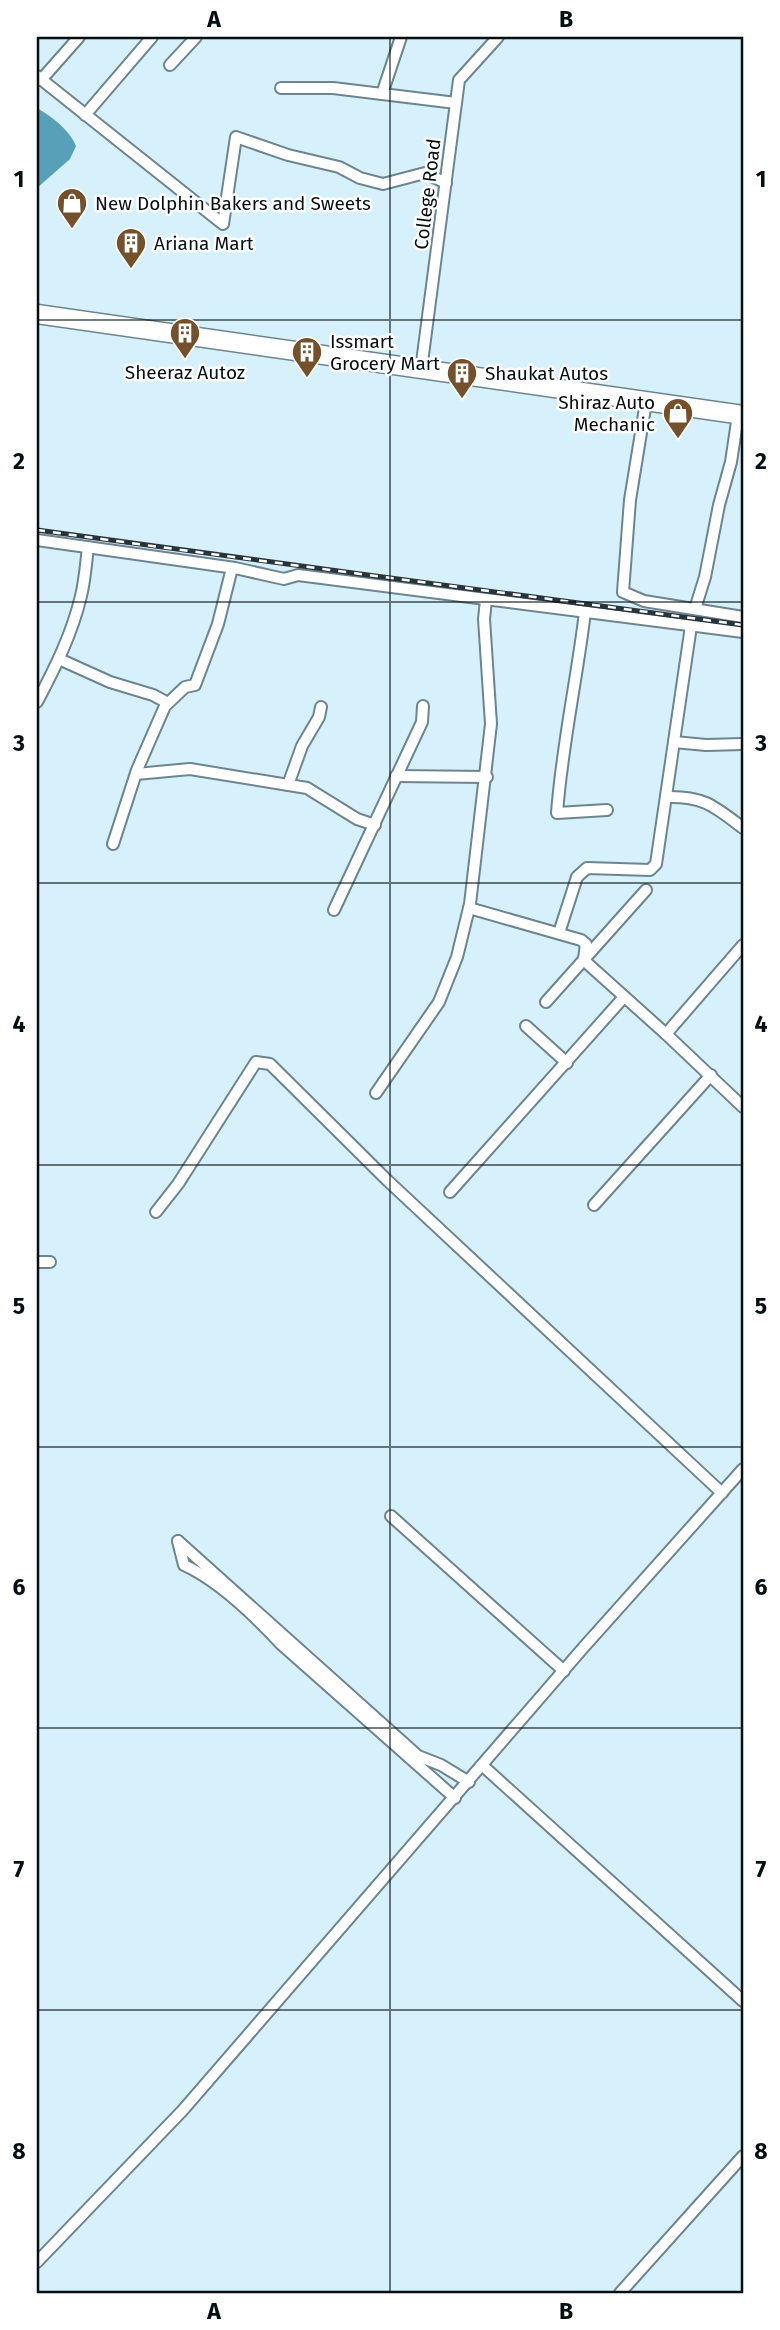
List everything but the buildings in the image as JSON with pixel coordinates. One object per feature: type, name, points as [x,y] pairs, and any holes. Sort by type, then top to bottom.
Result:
[{"type":"highway","points":[[37,314],[741,415]]},
{"type":"street","points":[[79,37],[39,78],[223,224],[236,138],[288,155],[339,167],[360,178],[383,184],[425,173],[446,183]]},
{"type":"street","points":[[85,115],[152,37]]},
{"type":"street","points":[[170,65],[196,37]]},
{"type":"street","points":[[382,94],[401,37]]},
{"type":"street","name":"College Road","points":[[421,370],[459,80],[498,37]]},
{"type":"street","points":[[281,88],[333,88],[456,103]]},
{"type":"street","points":[[646,402],[629,513],[624,592],[644,601],[743,617]]},
{"type":"street","points":[[695,609],[705,577],[741,415]]},
{"type":"street","points":[[37,540],[232,568],[284,579],[298,575],[743,632]]},
{"type":"street","points":[[37,702],[59,659],[82,593],[88,547]]},
{"type":"street","points":[[113,844],[136,774],[165,706],[185,687],[195,685],[218,624],[232,568]]},
{"type":"street","points":[[376,1093],[439,1002],[457,957],[469,908],[491,724],[484,619],[486,600]]},
{"type":"street","points":[[585,612],[577,677],[561,761],[557,813],[607,810]]},
{"type":"street","points":[[559,933],[577,877],[587,868],[650,870],[656,864],[691,626]]},
{"type":"street","points":[[59,659],[110,682],[153,695],[168,703]]},
{"type":"street","points":[[334,910],[422,722],[423,706]]},
{"type":"street","points":[[288,785],[302,746],[319,717],[321,707]]},
{"type":"street","points":[[674,742],[706,746],[743,744]]},
{"type":"street","points":[[136,774],[190,769],[307,788],[357,819],[375,825]]},
{"type":"street","points":[[396,776],[486,777]]},
{"type":"street","points":[[666,797],[692,797],[705,801],[743,828]]},
{"type":"street","points":[[546,1002],[646,890]]},
{"type":"street","points":[[469,908],[559,933],[586,944],[584,959]]},
{"type":"street","points":[[666,1034],[743,945]]},
{"type":"street","points":[[584,959],[743,1107]]},
{"type":"street","points":[[450,1192],[624,997]]},
{"type":"street","points":[[526,1027],[566,1063]]},
{"type":"street","points":[[156,1212],[178,1184],[256,1062],[270,1064],[388,1181],[722,1493]]},
{"type":"street","points":[[594,1205],[711,1076]]},
{"type":"street","points":[[37,1262],[50,1262]]},
{"type":"street","points":[[37,2262],[183,2110],[743,1469]]},
{"type":"street","points":[[391,1516],[564,1671]]},
{"type":"street","points":[[455,1798],[263,1625],[201,1572],[184,1565],[178,1541],[418,1756],[469,1782]]},
{"type":"street","points":[[482,1766],[743,2001]]},
{"type":"street","points":[[620,2293],[743,2156]]},
{"type":"water","points":[[37,108],[65,129],[76,146],[70,159],[37,188]]},
{"type":"railway","points":[[37,530],[743,625]]},
{"type":"place","name":"New Dolphin Bakers and Sweets","points":[[72,230]]},
{"type":"place","name":"Ariana Mart","points":[[131,270]]},
{"type":"place","name":"Sheeraz Autoz","points":[[185,360]]},
{"type":"place","name":"Issmart Grocery Mart","points":[[307,379]]},
{"type":"place","name":"Shaukat Autos","points":[[462,400]]},
{"type":"place","name":"Shiraz Auto Mechanic","points":[[678,440]]}]
